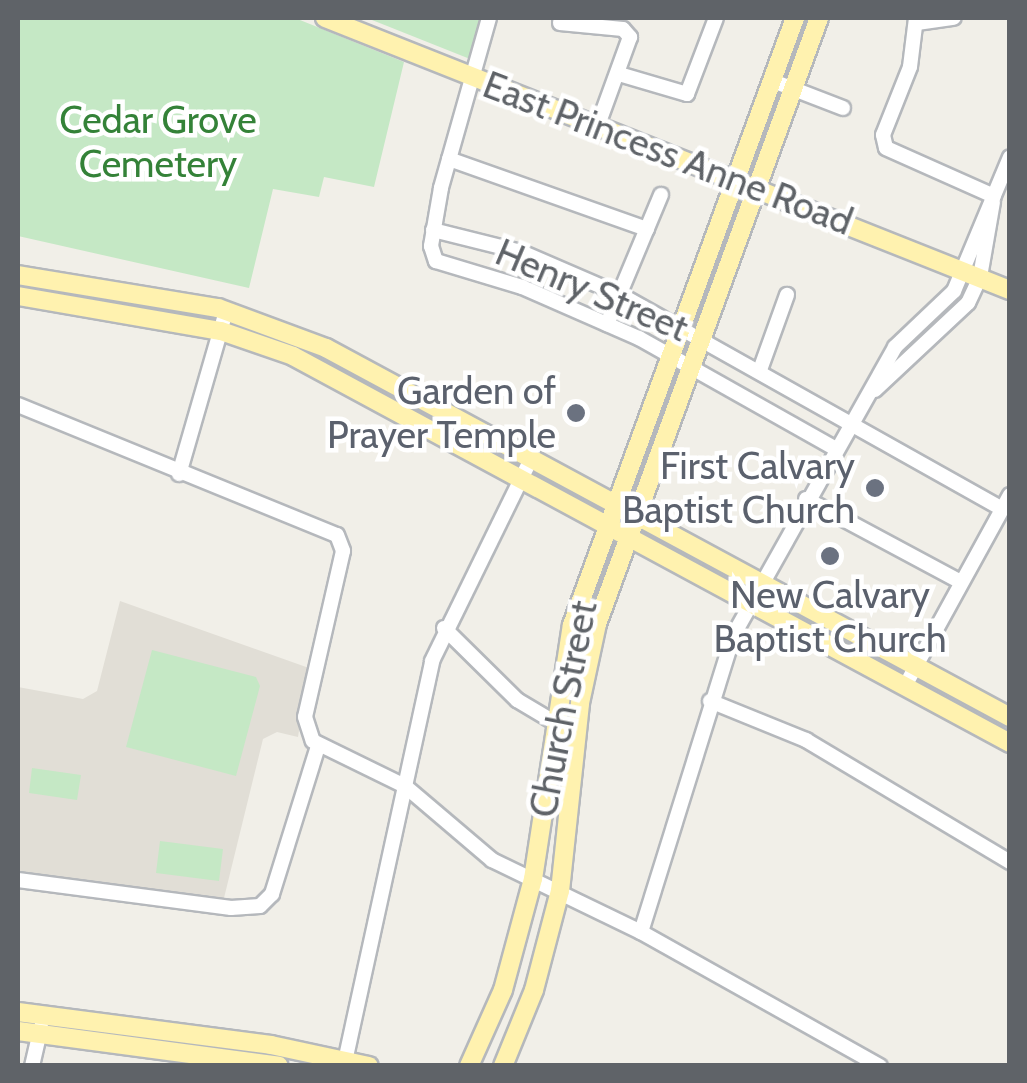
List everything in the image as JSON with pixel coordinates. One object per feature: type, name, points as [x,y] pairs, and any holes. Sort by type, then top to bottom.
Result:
[{"type":"main road","name":"East Princess Anne Road","points":[[326,18],[737,177],[1010,290]]},
{"type":"main road","name":"Church Street","points":[[469,1066],[503,990],[533,879],[557,700],[572,625],[795,18]]},
{"type":"main road","name":"Church Street","points":[[503,1066],[534,990],[560,891],[580,703],[597,624],[819,18]]},
{"type":"main road","points":[[1010,718],[762,580],[326,348],[226,311],[23,275],[22,296],[221,330],[293,356],[1010,742]]},
{"type":"main road","points":[[484,456],[494,438]]},
{"type":"main road","points":[[18,1012],[42,1025],[279,1066]]},
{"type":"main road","points":[[18,1031],[42,1025],[369,1066]]},
{"type":"street","points":[[433,230],[489,18]]},
{"type":"street","points":[[619,74],[688,94],[716,18]]},
{"type":"street","points":[[954,18],[917,20],[904,82],[883,135],[886,148],[994,196]]},
{"type":"street","points":[[560,23],[628,32],[619,74],[598,125]]},
{"type":"street","points":[[772,81],[843,108]]},
{"type":"street","points":[[642,932],[699,756],[710,701],[750,602],[857,407],[895,346],[944,306],[972,273],[994,196],[1010,157]]},
{"type":"street","points":[[449,159],[647,229]]},
{"type":"street","points":[[608,324],[661,195]]},
{"type":"street","name":"Henry Street","points":[[834,448],[608,324],[522,287],[442,264],[432,254],[433,230],[522,252],[621,295],[849,423],[1006,502]]},
{"type":"street","points":[[760,370],[787,295]]},
{"type":"street","points":[[179,474],[226,311]]},
{"type":"street","points":[[18,405],[179,474],[321,524],[337,535],[343,552],[306,726],[318,746],[405,786],[475,850],[642,932],[880,1066]]},
{"type":"street","points":[[345,1063],[444,628],[532,458]]},
{"type":"street","points":[[806,499],[961,582]]},
{"type":"street","points":[[905,686],[1006,502]]},
{"type":"street","points":[[444,628],[517,700],[554,722]]},
{"type":"street","points":[[557,700],[580,703]]},
{"type":"street","points":[[710,701],[806,740],[1008,856]]},
{"type":"street","points":[[18,880],[231,908],[260,906],[272,894],[318,746]]},
{"type":"street","points":[[32,1066],[42,1025]]},
{"type":"shaded area","points":[[120,601],[309,668],[298,737],[277,732],[263,739],[224,898],[18,872],[18,687],[83,699],[97,691]]},
{"type":"green space","name":"Cedar Grove Cemetery","points":[[18,18],[295,18],[404,62],[374,187],[324,177],[319,197],[273,189],[249,288],[18,236]]},
{"type":"green space","points":[[367,18],[481,18],[470,59]]},
{"type":"green space","points":[[152,650],[256,677],[260,686],[236,776],[126,747]]},
{"type":"green space","points":[[32,768],[81,775],[77,800],[29,793]]},
{"type":"green space","points":[[160,841],[223,849],[219,881],[156,873]]},
{"type":"place","name":"Garden of Prayer Temple","points":[[576,413]]},
{"type":"place","name":"First Calvary Baptist Church","points":[[875,488]]},
{"type":"place","name":"New Calvary Baptist Church","points":[[830,556]]}]
